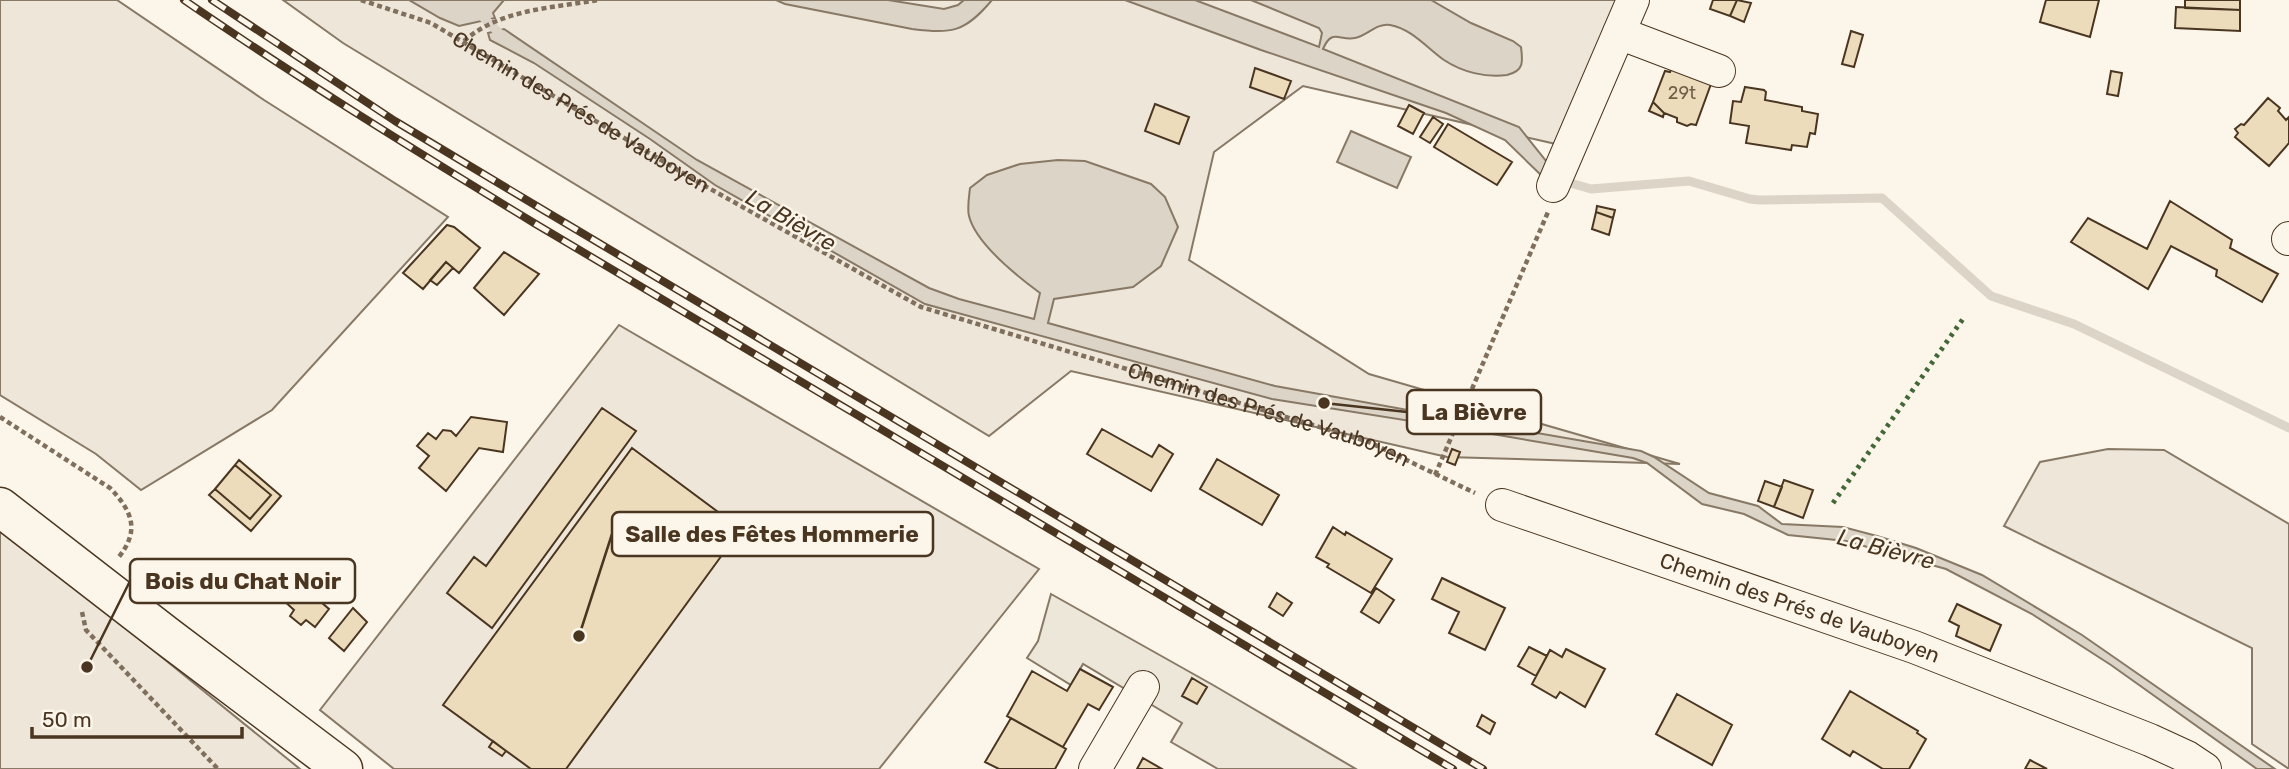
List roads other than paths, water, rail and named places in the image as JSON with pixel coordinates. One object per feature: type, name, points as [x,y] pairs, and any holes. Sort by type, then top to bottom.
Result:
[{"type":"main road","points":[[0,507],[343,769]]},
{"type":"lane","points":[[1556,179],[1633,0]]},
{"type":"lane","points":[[1619,33],[1719,71]]},
{"type":"lane","name":"Chemin des Prés de Vauboyen","points":[[1502,505],[1927,652],[2150,740],[2187,757],[2205,769]]},
{"type":"lane","points":[[1095,769],[1143,687]]},
{"type":"water","points":[[409,0],[504,0],[493,13],[495,18],[459,26]]},
{"type":"water","points":[[776,0],[888,0],[944,9],[964,0],[992,0],[966,25],[938,31],[912,29]]},
{"type":"water","points":[[1125,0],[1195,0],[1319,47],[1322,33],[1319,28],[1251,0],[1431,0],[1521,47],[1522,61],[1517,71],[1499,76],[1466,71],[1444,60],[1405,30],[1390,25],[1380,26],[1355,38],[1333,37],[1323,49],[1519,127],[1550,166],[1545,179],[1505,140],[1446,113]]},
{"type":"water","points":[[504,29],[697,160],[929,288],[1034,319],[1040,293],[998,259],[973,227],[968,206],[970,188],[987,175],[1020,164],[1058,160],[1085,161],[1151,184],[1165,197],[1178,227],[1161,266],[1133,287],[1054,299],[1048,323],[1275,386],[1452,418],[1448,427],[1272,399],[925,304],[715,185],[534,63],[490,40],[488,33]]},
{"type":"water","points":[[1351,131],[1411,157],[1397,188],[1337,162]]},
{"type":"water","points":[[1461,420],[1641,451],[1709,493],[1758,506],[1782,524],[1843,527],[1916,548],[1982,575],[2082,635],[2275,769],[2257,769],[2111,665],[2032,614],[1946,569],[1846,541],[1788,535],[1744,514],[1702,504],[1647,463],[1633,458],[1457,428]]},
{"type":"waterway","name":"La Bièvre","points":[[479,13],[504,38]]},
{"type":"waterway","points":[[1560,180],[1591,189],[1689,181],[1759,200],[1882,198],[1991,296],[2074,324],[2289,428]]},
{"type":"railway","points":[[184,0],[314,86],[534,223],[1453,769]]},
{"type":"railway","points":[[212,0],[395,121],[1483,769]]},
{"type":"place","name":"La Bièvre","points":[[1324,403]]},
{"type":"place","name":"Salle des Fêtes Hommerie","points":[[579,636]]},
{"type":"place","name":"Bois du Chat Noir","points":[[87,667]]}]
